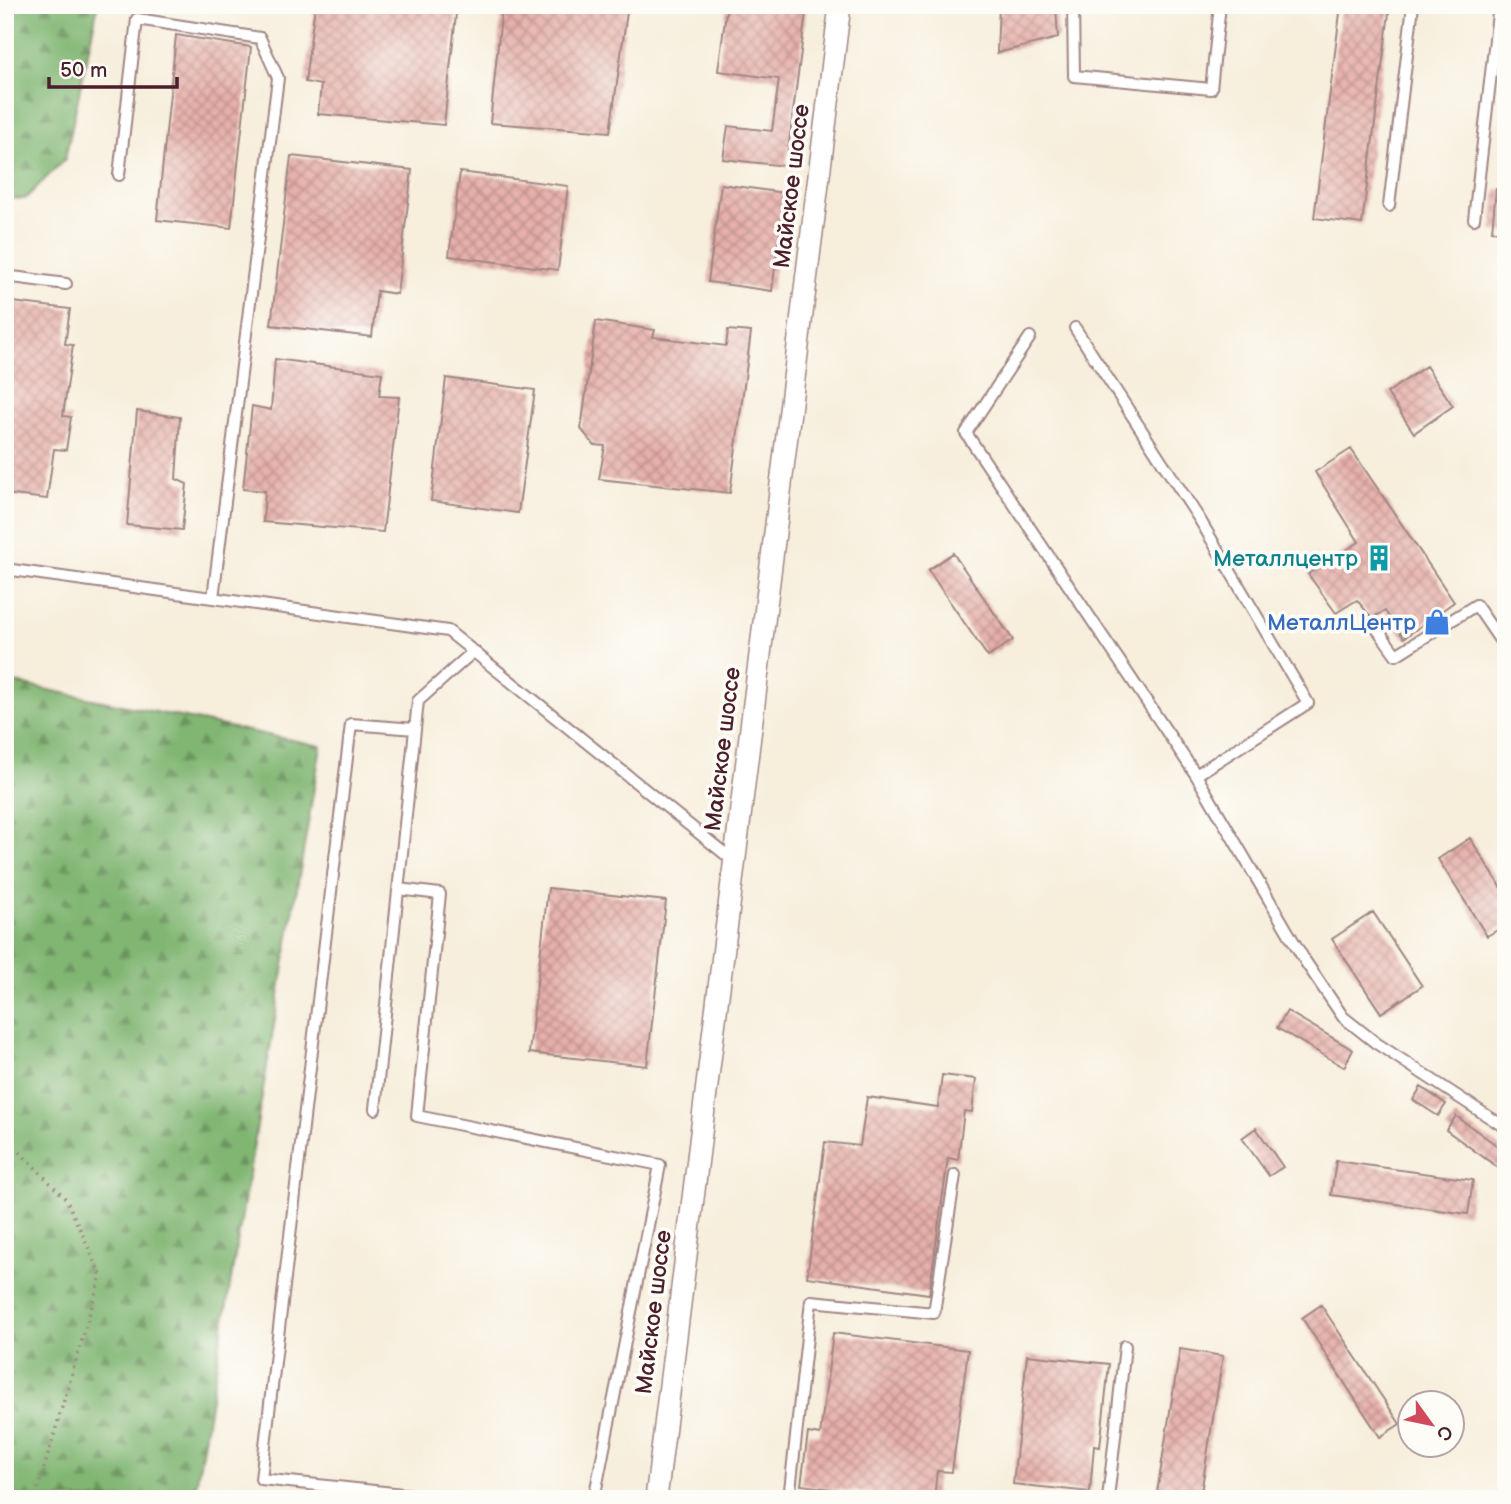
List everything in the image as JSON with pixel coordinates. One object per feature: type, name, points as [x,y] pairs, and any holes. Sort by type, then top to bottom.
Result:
[{"type":"street","name":"Майское шоссе","points":[[656,1499],[840,5]]},
{"type":"lane","points":[[1073,5],[1074,76],[1211,89],[1220,5]]},
{"type":"lane","points":[[1389,206],[1413,5]]},
{"type":"lane","points":[[1474,219],[1499,5]]},
{"type":"lane","points":[[120,175],[137,19],[260,38],[278,78],[213,598]]},
{"type":"lane","points":[[5,276],[66,284]]},
{"type":"lane","points":[[1075,328],[1200,520],[1308,703],[1196,775]]},
{"type":"lane","points":[[1030,337],[966,433],[1196,775],[1305,961],[1343,1017],[1376,1043],[1506,1128]]},
{"type":"lane","points":[[5,569],[448,631],[734,862]]},
{"type":"lane","points":[[1378,630],[1396,655],[1476,606],[1506,649]]},
{"type":"lane","points":[[375,1109],[418,701],[474,651]]},
{"type":"lane","points":[[415,729],[351,724],[261,1479],[450,1499]]},
{"type":"lane","points":[[398,889],[440,894],[417,1116],[660,1165],[594,1499]]},
{"type":"lane","points":[[789,1499],[811,1301],[933,1313],[955,1175]]},
{"type":"lane","points":[[1108,1499],[1125,1346]]},
{"type":"path","points":[[5,1138],[66,1199],[101,1275],[35,1499]]},
{"type":"green space","points":[[5,5],[98,5],[65,159],[25,199],[5,198]]},
{"type":"green space","points":[[5,681],[321,746],[194,1499],[5,1499]]},
{"type":"building","points":[[315,5],[457,5],[444,125],[318,114],[321,85],[305,82]]},
{"type":"building","points":[[502,5],[628,5],[610,132],[490,123]]},
{"type":"building","points":[[727,5],[807,5],[786,166],[723,159],[728,126],[772,131],[779,79],[718,71]]},
{"type":"building","points":[[999,5],[1056,7],[1058,38],[997,53]]},
{"type":"building","points":[[1341,5],[1390,5],[1362,224],[1314,218]]},
{"type":"building","points":[[176,35],[251,47],[231,228],[157,220]]},
{"type":"building","points":[[291,156],[412,170],[397,294],[377,291],[372,337],[271,325]]},
{"type":"building","points":[[460,172],[568,186],[558,270],[449,256]]},
{"type":"building","points":[[721,184],[785,193],[772,291],[708,282]]},
{"type":"building","points":[[1496,189],[1506,189],[1506,232],[1492,231]]},
{"type":"building","points":[[5,301],[70,309],[65,344],[73,345],[63,416],[71,417],[66,450],[54,449],[47,499],[5,494]]},
{"type":"building","points":[[596,321],[655,330],[653,337],[726,346],[728,330],[751,332],[730,493],[599,479],[605,446],[594,445],[581,429]]},
{"type":"building","points":[[275,359],[382,373],[379,396],[399,397],[383,532],[263,522],[265,491],[243,489],[252,406],[271,410]]},
{"type":"building","points":[[1426,366],[1453,406],[1414,433],[1387,393]]},
{"type":"building","points":[[446,378],[535,390],[518,513],[431,501]]},
{"type":"building","points":[[137,411],[180,417],[176,479],[187,484],[182,530],[127,525]]},
{"type":"building","name":"Металлцентр","points":[[1351,449],[1454,602],[1404,638],[1385,611],[1372,618],[1357,600],[1336,613],[1308,574],[1359,542],[1315,472]]},
{"type":"building","points":[[953,553],[1013,640],[988,657],[928,570]]},
{"type":"building","points":[[1470,838],[1506,895],[1506,925],[1487,936],[1438,859]]},
{"type":"building","points":[[548,888],[666,901],[647,1066],[529,1053]]},
{"type":"building","points":[[1373,912],[1422,986],[1381,1013],[1332,939]]},
{"type":"building","points":[[1287,1011],[1353,1050],[1344,1067],[1277,1028]]},
{"type":"building","points":[[942,1075],[976,1079],[972,1112],[964,1111],[958,1160],[948,1158],[929,1294],[807,1277],[825,1142],[860,1146],[867,1097],[938,1107]]},
{"type":"building","points":[[1421,1087],[1446,1104],[1438,1116],[1413,1100]]},
{"type":"building","points":[[1456,1116],[1506,1152],[1506,1161],[1500,1169],[1446,1130]]},
{"type":"building","points":[[1256,1128],[1283,1167],[1269,1176],[1242,1138]]},
{"type":"building","points":[[1336,1161],[1473,1180],[1468,1214],[1331,1195]]},
{"type":"building","points":[[1321,1305],[1396,1418],[1396,1427],[1380,1437],[1302,1318]]},
{"type":"building","points":[[833,1333],[968,1350],[952,1472],[937,1471],[934,1499],[908,1499],[801,1485],[808,1433],[820,1435]]},
{"type":"building","points":[[1180,1349],[1223,1356],[1200,1499],[1156,1499]]},
{"type":"building","points":[[1027,1355],[1109,1364],[1100,1447],[1094,1446],[1090,1492],[1013,1484]]},
{"type":"place","name":"Металлцентр","points":[[1379,558]]},
{"type":"place","name":"МеталлЦентр","points":[[1437,622]]}]
